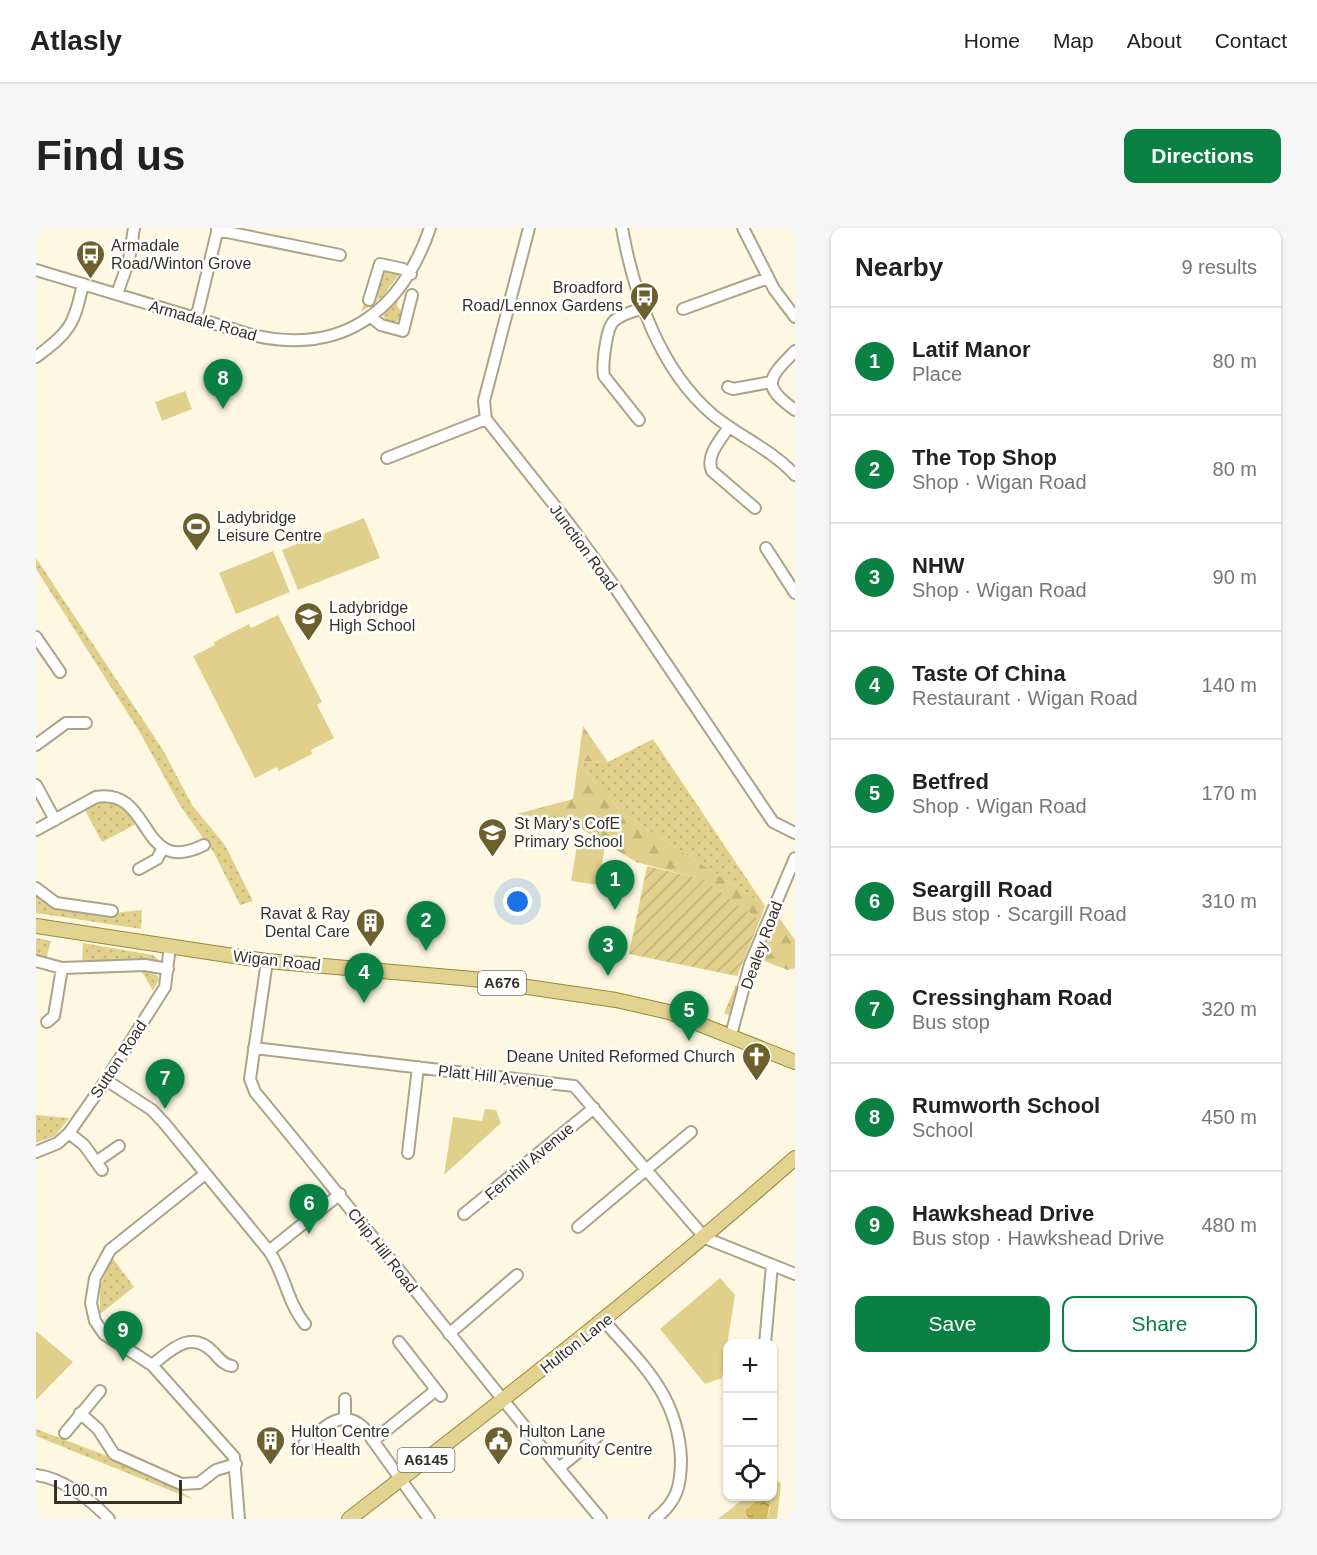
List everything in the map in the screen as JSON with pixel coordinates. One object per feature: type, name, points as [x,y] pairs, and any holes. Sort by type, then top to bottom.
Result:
[{"type":"main road","name":"Wigan Road","points":[[36,926],[267,961],[478,980],[616,1000],[669,1012],[795,1062]]},
{"type":"main road","name":"Hulton Lane","points":[[349,1519],[604,1321],[705,1238],[795,1158]]},
{"type":"street","points":[[117,294],[129,260],[134,228]]},
{"type":"street","name":"Armadale Road","points":[[36,270],[252,335],[288,342],[333,334],[370,317],[396,295],[411,274],[430,228]]},
{"type":"street","points":[[387,458],[486,419],[484,401],[529,228]]},
{"type":"street","points":[[621,228],[644,308],[658,342],[677,376],[700,402],[729,427],[766,449],[795,474]]},
{"type":"street","points":[[743,228],[768,278],[795,317]]},
{"type":"street","points":[[196,319],[218,229],[340,255]]},
{"type":"street","points":[[369,300],[380,264],[404,269],[411,274]]},
{"type":"street","points":[[683,309],[768,278]]},
{"type":"street","points":[[36,357],[68,330],[76,314],[83,284]]},
{"type":"street","points":[[370,317],[381,325],[403,331],[412,296]]},
{"type":"street","points":[[639,420],[604,376],[602,367],[611,324],[616,319],[644,308]]},
{"type":"street","points":[[795,351],[772,376],[771,382],[778,398],[795,410]]},
{"type":"street","points":[[728,387],[733,389],[771,382]]},
{"type":"street","name":"Junction Road","points":[[486,419],[570,525],[612,583],[773,822],[795,832]]},
{"type":"street","points":[[729,427],[710,458],[709,465],[712,471],[755,508]]},
{"type":"street","points":[[766,549],[795,593]]},
{"type":"street","points":[[36,637],[48,664],[60,672]]},
{"type":"street","points":[[36,745],[66,723],[83,722],[81,709]]},
{"type":"street","points":[[36,785],[55,820]]},
{"type":"street","points":[[36,830],[96,797],[116,797],[132,807],[150,837],[163,849],[191,856],[204,845]]},
{"type":"street","points":[[139,869],[153,866],[163,849]]},
{"type":"street","name":"Dealey Road","points":[[731,1035],[750,964],[795,858]]},
{"type":"street","points":[[36,888],[56,903],[112,911]]},
{"type":"street","points":[[71,906],[72,892]]},
{"type":"street","name":"Sutton Road","points":[[36,1152],[58,1143],[69,1133],[106,1080],[165,987],[170,946]]},
{"type":"street","points":[[36,961],[62,968],[145,965],[168,969]]},
{"type":"street","name":"Chip Hill Road","points":[[267,961],[250,1079],[255,1092],[340,1194],[503,1401],[598,1515]]},
{"type":"street","points":[[47,1022],[54,1016],[62,968]]},
{"type":"street","name":"Platt Hill Avenue","points":[[254,1048],[570,1084],[578,1089],[705,1238]]},
{"type":"street","points":[[407,1153],[418,1067]]},
{"type":"street","points":[[106,1080],[160,1117],[269,1251],[278,1265],[295,1312],[305,1324]]},
{"type":"street","name":"Fernhill Avenue","points":[[464,1214],[594,1108]]},
{"type":"street","points":[[578,1227],[691,1132]]},
{"type":"street","points":[[69,1133],[81,1142],[99,1166],[119,1146]]},
{"type":"street","points":[[205,1174],[110,1250],[95,1278],[91,1304],[100,1329],[109,1338],[152,1365],[231,1453],[236,1464],[239,1519]]},
{"type":"street","points":[[269,1251],[340,1194]]},
{"type":"street","points":[[705,1238],[795,1274]]},
{"type":"street","points":[[765,1339],[772,1265]]},
{"type":"street","points":[[449,1334],[518,1276]]},
{"type":"street","points":[[604,1321],[662,1388],[675,1419],[680,1455],[679,1489],[673,1502],[655,1519]]},
{"type":"street","points":[[152,1365],[175,1346],[191,1341],[204,1344],[224,1364],[232,1366]]},
{"type":"street","points":[[374,1441],[439,1393],[399,1342]]},
{"type":"street","points":[[65,1433],[99,1390]]},
{"type":"street","points":[[345,1399],[345,1417]]},
{"type":"street","points":[[80,1413],[98,1429],[114,1454],[181,1484],[199,1483],[219,1468],[236,1464]]},
{"type":"street","points":[[304,1444],[332,1422],[345,1417],[358,1422],[429,1519]]},
{"type":"street","points":[[314,1436],[320,1449]]},
{"type":"street","points":[[559,1468],[597,1437]]},
{"type":"street","points":[[36,1475],[56,1481],[89,1500],[109,1519]]},
{"type":"street","points":[[586,1519],[598,1515]]},
{"type":"green space","points":[[382,269],[399,275],[382,297],[361,312],[364,303],[369,304],[378,299],[377,291]]},
{"type":"green space","points":[[398,300],[397,306],[403,313],[401,318],[393,324],[385,320],[383,313]]},
{"type":"green space","points":[[185,391],[192,409],[162,421],[155,402]]},
{"type":"green space","points":[[364,518],[380,558],[298,590],[282,550]]},
{"type":"green space","points":[[273,551],[290,592],[236,614],[219,573]]},
{"type":"green space","points":[[36,558],[163,750],[192,805],[225,845],[253,901],[240,905],[214,853],[181,807],[139,731],[36,569]]},
{"type":"green space","points":[[278,615],[322,702],[317,705],[334,738],[311,750],[312,754],[279,771],[277,767],[255,778],[193,656],[249,624],[251,628]]},
{"type":"green space","points":[[583,726],[608,762],[583,761],[581,766],[621,812],[765,906],[760,920],[701,879],[636,862],[577,826],[517,814],[573,799]]},
{"type":"green space","points":[[653,739],[765,906],[621,812],[581,766],[583,761],[608,762]]},
{"type":"green space","points":[[100,802],[112,803],[121,807],[136,824],[102,842],[85,810]]},
{"type":"green space","points":[[578,840],[605,845],[599,885],[571,881]]},
{"type":"green space","points":[[647,866],[702,879],[760,920],[737,976],[629,954]]},
{"type":"green space","points":[[36,892],[54,905],[114,913],[142,910],[141,929],[36,913]]},
{"type":"green space","points":[[778,916],[795,940],[795,968],[788,970],[761,960]]},
{"type":"green space","points":[[36,938],[51,941],[46,959],[36,957]]},
{"type":"green space","points":[[83,943],[153,955],[160,961],[156,963],[82,964]]},
{"type":"green space","points":[[141,970],[157,975],[159,979],[153,991]]},
{"type":"green space","points":[[736,985],[738,987],[731,1016],[724,1013]]},
{"type":"green space","points":[[485,1109],[496,1110],[501,1123],[444,1175],[453,1117],[482,1121]]},
{"type":"green space","points":[[36,1115],[69,1118],[55,1136],[36,1143]]},
{"type":"green space","points":[[112,1257],[134,1287],[100,1314],[100,1287]]},
{"type":"green space","points":[[720,1278],[735,1295],[728,1339],[723,1339],[722,1378],[705,1384],[660,1329]]},
{"type":"green space","points":[[36,1331],[73,1362],[36,1400]]},
{"type":"green space","points":[[36,1429],[147,1471],[194,1500],[36,1436]]},
{"type":"green space","points":[[777,1480],[781,1484],[777,1519],[767,1519],[770,1507],[766,1501],[777,1501]]},
{"type":"green space","points":[[741,1501],[757,1501],[745,1510],[748,1519],[718,1519]]},
{"type":"water","points":[[757,1501],[770,1501],[767,1519],[748,1519],[745,1510]]},
{"type":"place","name":"Armadale Road/Winton Grove","points":[[90,280]]},
{"type":"place","name":"Broadford Road/Lennox Gardens","points":[[644,322]]},
{"type":"place","name":"Rumworth School","points":[[223,409]]},
{"type":"place","name":"Ladybridge Leisure Centre","points":[[196,552]]},
{"type":"place","name":"Ladybridge High School","points":[[308,642]]},
{"type":"place","name":"St Mary's CofE Primary School","points":[[493,858]]},
{"type":"place","name":"Latif Manor","points":[[615,910]]},
{"type":"place","name":"Ravat & Ray Dental Care","points":[[371,948]]},
{"type":"place","name":"The Top Shop","points":[[426,951]]},
{"type":"place","name":"NHW","points":[[608,976]]},
{"type":"place","name":"Taste Of China","points":[[364,1003]]},
{"type":"place","name":"Betfred","points":[[689,1041]]},
{"type":"place","name":"Deane United Reformed Church","points":[[756,1082]]},
{"type":"place","name":"Cressingham Road","points":[[165,1109]]},
{"type":"place","name":"Seargill Road","points":[[309,1234]]},
{"type":"place","name":"Hawkshead Drive","points":[[123,1361]]},
{"type":"place","name":"Hulton Centre for Health","points":[[270,1466]]},
{"type":"place","name":"Hulton Lane Community Centre","points":[[498,1466]]}]
